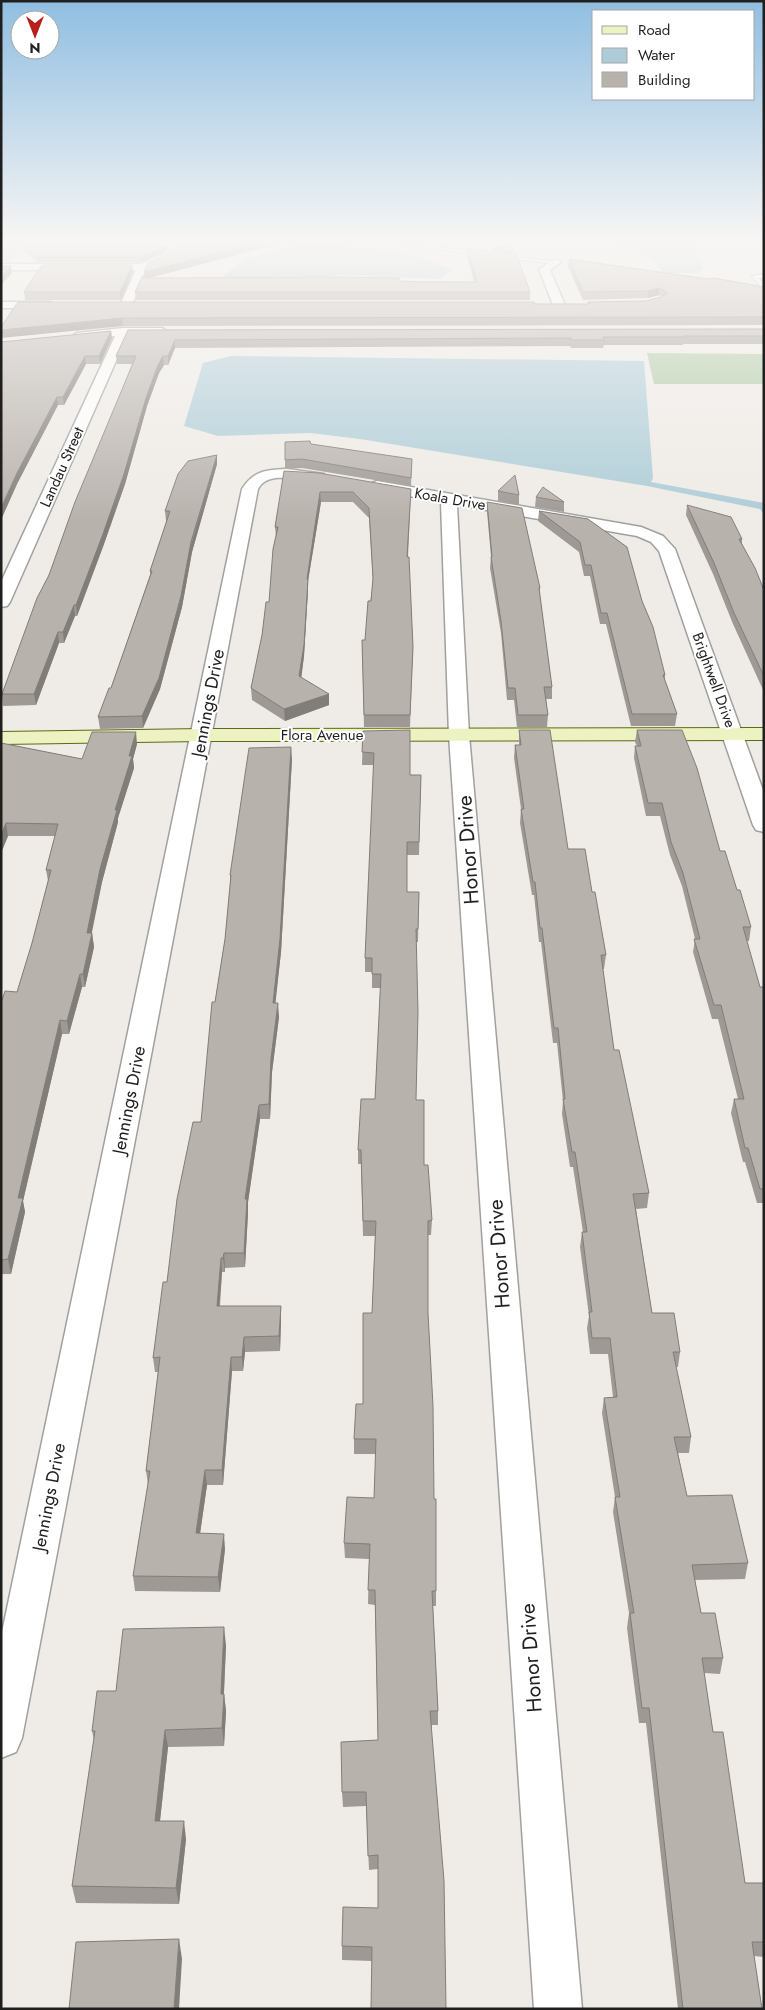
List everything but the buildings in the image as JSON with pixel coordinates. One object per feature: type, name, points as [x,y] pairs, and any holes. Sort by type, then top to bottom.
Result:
[{"type":"street","points":[[67,338],[97,335]]},
{"type":"street","name":"Landau Street","points":[[1,602],[122,335]]},
{"type":"street","name":"Jennings Drive","points":[[1,1738],[250,489],[257,479],[271,475],[302,474],[332,479]]},
{"type":"street","name":"Koala Drive","points":[[361,484],[641,532],[657,539]]},
{"type":"street","name":"Honor Drive","points":[[449,499],[459,735],[558,2009]]},
{"type":"street","name":"Brightwell Drive","points":[[657,539],[667,549],[764,825]]},
{"type":"street","name":"Flora Avenue","points":[[1,738],[202,735],[764,734]]},
{"type":"green space","points":[[647,353],[764,354],[764,384],[654,384]]},
{"type":"water","points":[[231,356],[644,361],[653,478],[651,482],[764,503],[764,515],[760,509],[647,486],[360,439],[310,433],[218,436],[184,426],[203,363]]}]
